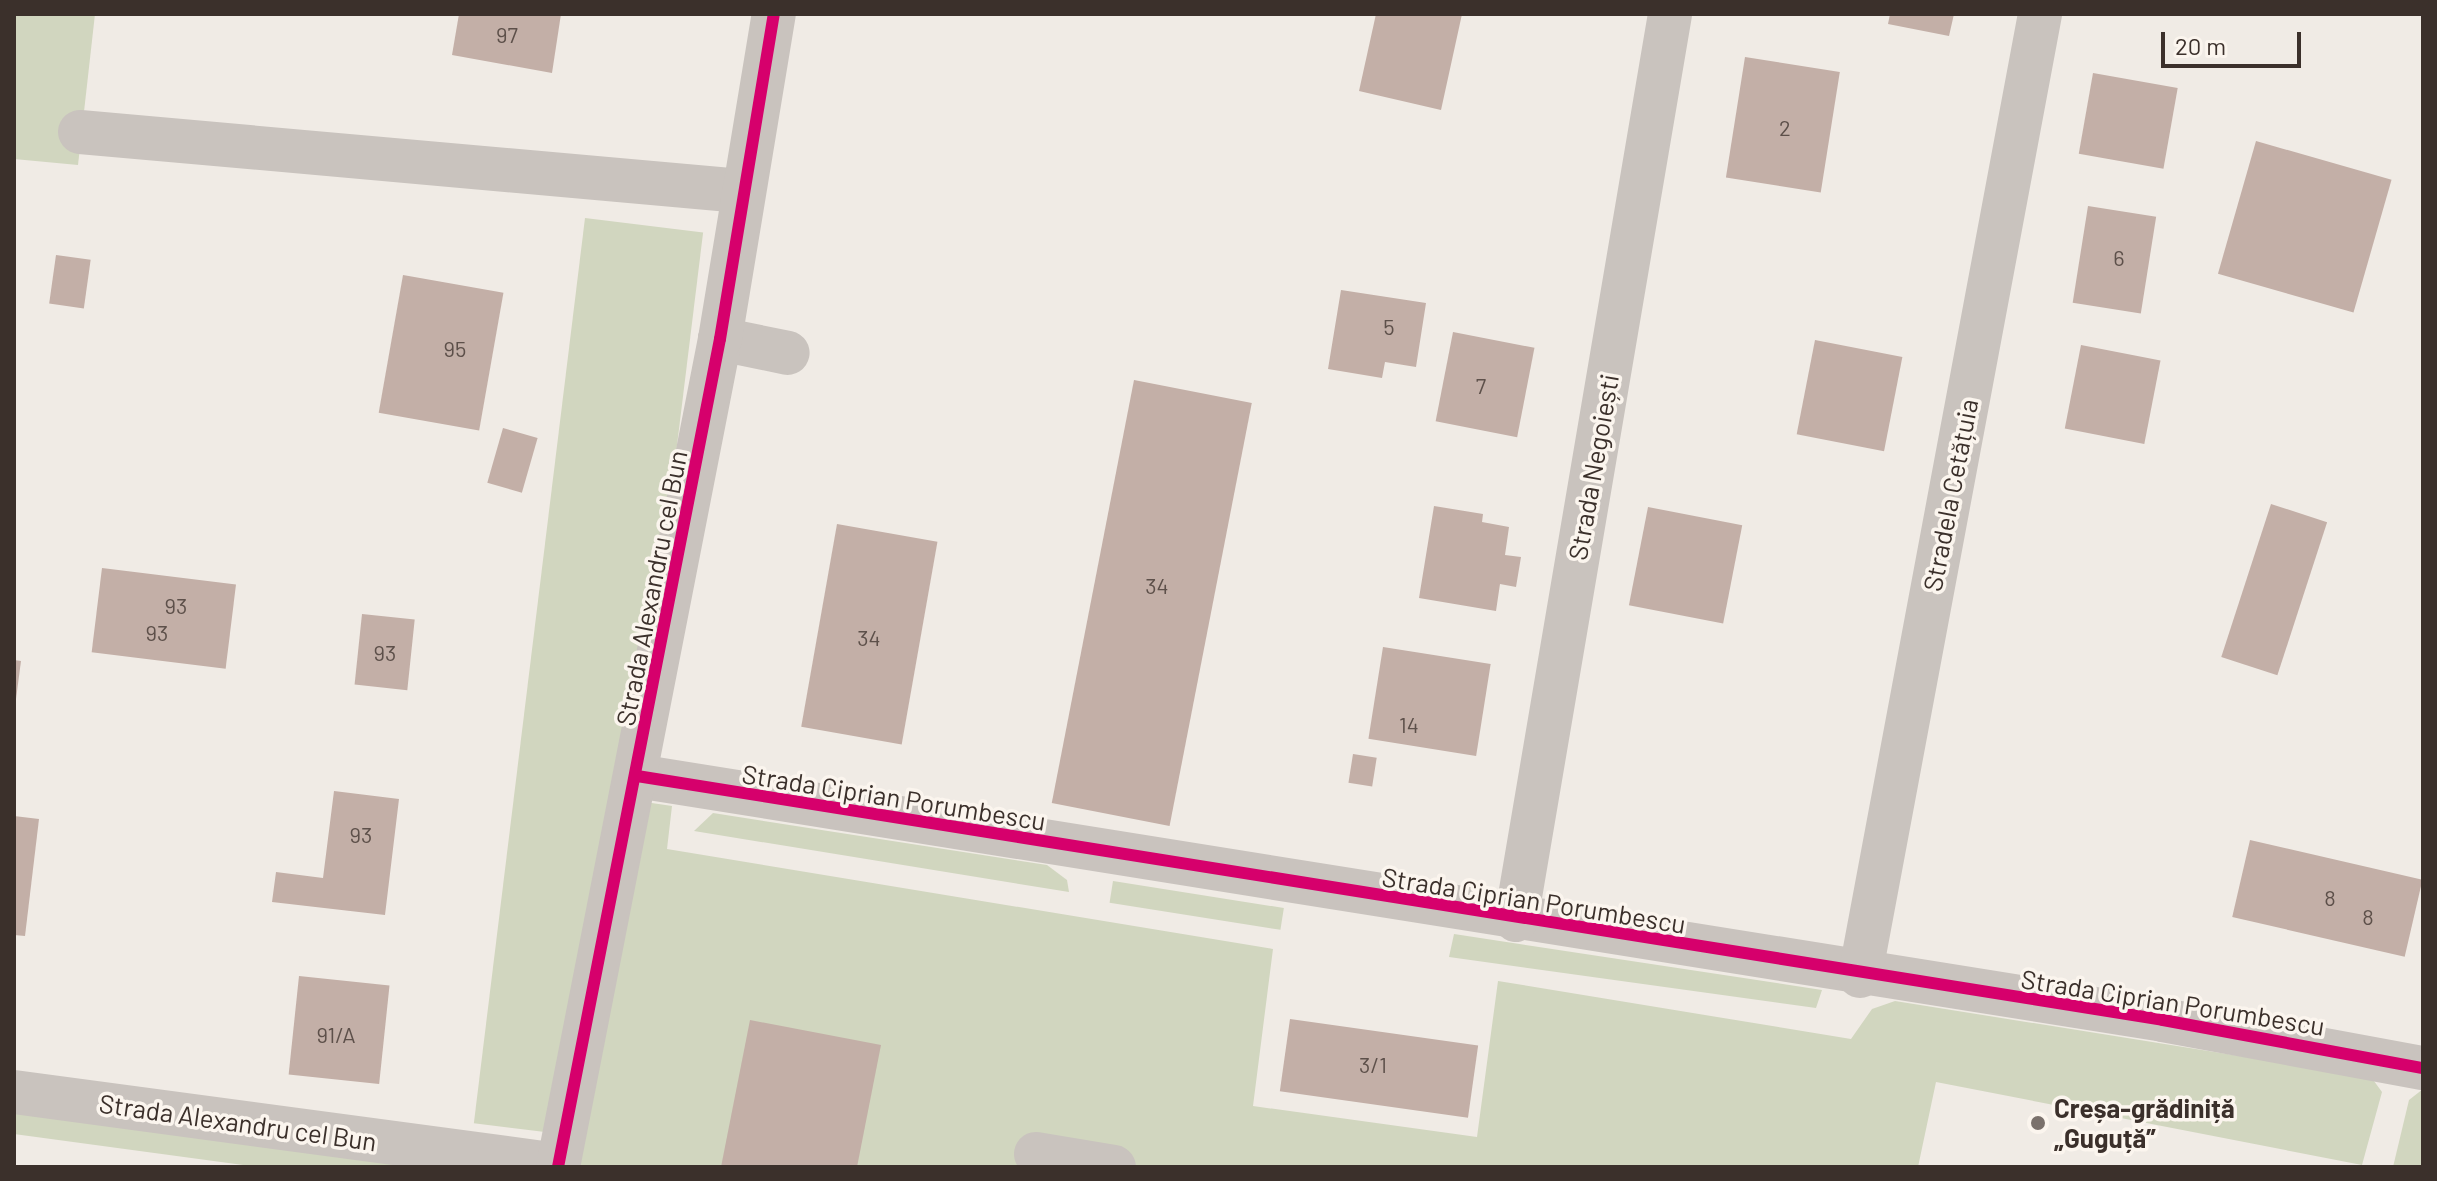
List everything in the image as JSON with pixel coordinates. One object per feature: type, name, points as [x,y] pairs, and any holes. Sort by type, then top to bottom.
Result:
[{"type":"street","name":"Strada Alexandru cel Bun","points":[[14,1092],[558,1166],[637,776],[720,339],[741,191],[774,14]]},
{"type":"street","name":"Strada Negoiești","points":[[1516,920],[1670,14]]},
{"type":"street","name":"Stradela Cetățuia","points":[[1860,976],[2040,14]]},
{"type":"street","points":[[80,132],[741,191]]},
{"type":"street","points":[[720,339],[788,353]]},
{"type":"street","name":"Strada Ciprian Porumbescu","points":[[637,776],[1860,976],[2163,1020],[2423,1068]]},
{"type":"street","points":[[1036,1154],[1114,1167]]},
{"type":"green space","points":[[14,14],[95,14],[78,165],[14,159]]},
{"type":"green space","points":[[585,218],[703,233],[592,1138],[474,1123]]},
{"type":"green space","points":[[645,802],[672,806],[667,849],[1273,949],[1253,1106],[1477,1137],[1498,981],[1851,1039],[1872,1009],[1895,1001],[2371,1077],[2382,1092],[2362,1165],[1936,1082],[1918,1167],[577,1167]]},
{"type":"green space","points":[[713,813],[1047,865],[1067,880],[1069,892],[694,831]]},
{"type":"green space","points":[[1113,881],[1284,908],[1280,930],[1110,903]]},
{"type":"green space","points":[[1454,934],[1822,990],[1816,1008],[1449,957]]},
{"type":"green space","points":[[2423,1089],[2423,1167],[2393,1167],[2409,1100]]},
{"type":"green space","points":[[14,1112],[447,1167],[257,1167],[14,1134]]},
{"type":"building","points":[[459,14],[561,14],[552,73],[452,55]]},
{"type":"building","points":[[1376,14],[1462,14],[1441,110],[1359,91]]},
{"type":"building","points":[[1890,14],[1954,14],[1949,36],[1888,24]]},
{"type":"building","points":[[1745,57],[1840,72],[1821,193],[1726,177]]},
{"type":"building","points":[[2093,73],[2178,88],[2163,169],[2079,154]]},
{"type":"building","points":[[2256,141],[2392,180],[2353,313],[2218,274]]},
{"type":"building","points":[[2088,206],[2156,217],[2141,314],[2073,303]]},
{"type":"building","points":[[56,255],[91,260],[84,308],[49,304]]},
{"type":"building","points":[[403,275],[503,293],[479,431],[379,413]]},
{"type":"building","points":[[1341,290],[1426,303],[1416,367],[1385,362],[1382,378],[1328,369]]},
{"type":"building","points":[[1453,332],[1534,348],[1517,437],[1436,421]]},
{"type":"building","points":[[1815,340],[1902,357],[1884,451],[1797,434]]},
{"type":"building","points":[[2081,345],[2161,360],[2144,444],[2065,428]]},
{"type":"building","points":[[1134,380],[1252,403],[1170,826],[1052,803]]},
{"type":"building","points":[[503,428],[538,438],[522,493],[487,483]]},
{"type":"building","points":[[2271,504],[2327,522],[2277,675],[2221,657]]},
{"type":"building","points":[[1434,506],[1483,514],[1482,522],[1509,527],[1505,555],[1521,557],[1516,587],[1500,584],[1496,611],[1419,598]]},
{"type":"building","points":[[1648,507],[1742,525],[1723,623],[1629,605]]},
{"type":"building","points":[[837,524],[937,542],[902,745],[801,727]]},
{"type":"building","points":[[102,568],[236,584],[226,669],[92,652]]},
{"type":"building","points":[[362,614],[415,620],[407,690],[355,685]]},
{"type":"building","points":[[1383,647],[1491,664],[1476,756],[1368,739]]},
{"type":"building","points":[[14,660],[21,661],[16,699],[14,699]]},
{"type":"building","points":[[1353,754],[1377,758],[1372,786],[1348,783]]},
{"type":"building","points":[[334,791],[399,799],[385,915],[272,902],[276,872],[323,878]]},
{"type":"building","points":[[14,816],[39,819],[25,936],[14,935]]},
{"type":"building","points":[[2250,840],[2422,880],[2405,957],[2232,917]]},
{"type":"building","points":[[299,976],[390,986],[379,1084],[289,1074]]},
{"type":"building","points":[[1290,1019],[1478,1045],[1468,1118],[1280,1091]]},
{"type":"building","points":[[750,1020],[881,1045],[857,1167],[721,1167]]},
{"type":"cycle path","points":[[558,1167],[720,339],[774,14]]},
{"type":"cycle path","points":[[637,776],[2163,1020],[2423,1068]]},
{"type":"place","name":"Creșa-grădiniță „Guguță”","points":[[2038,1123]]}]
